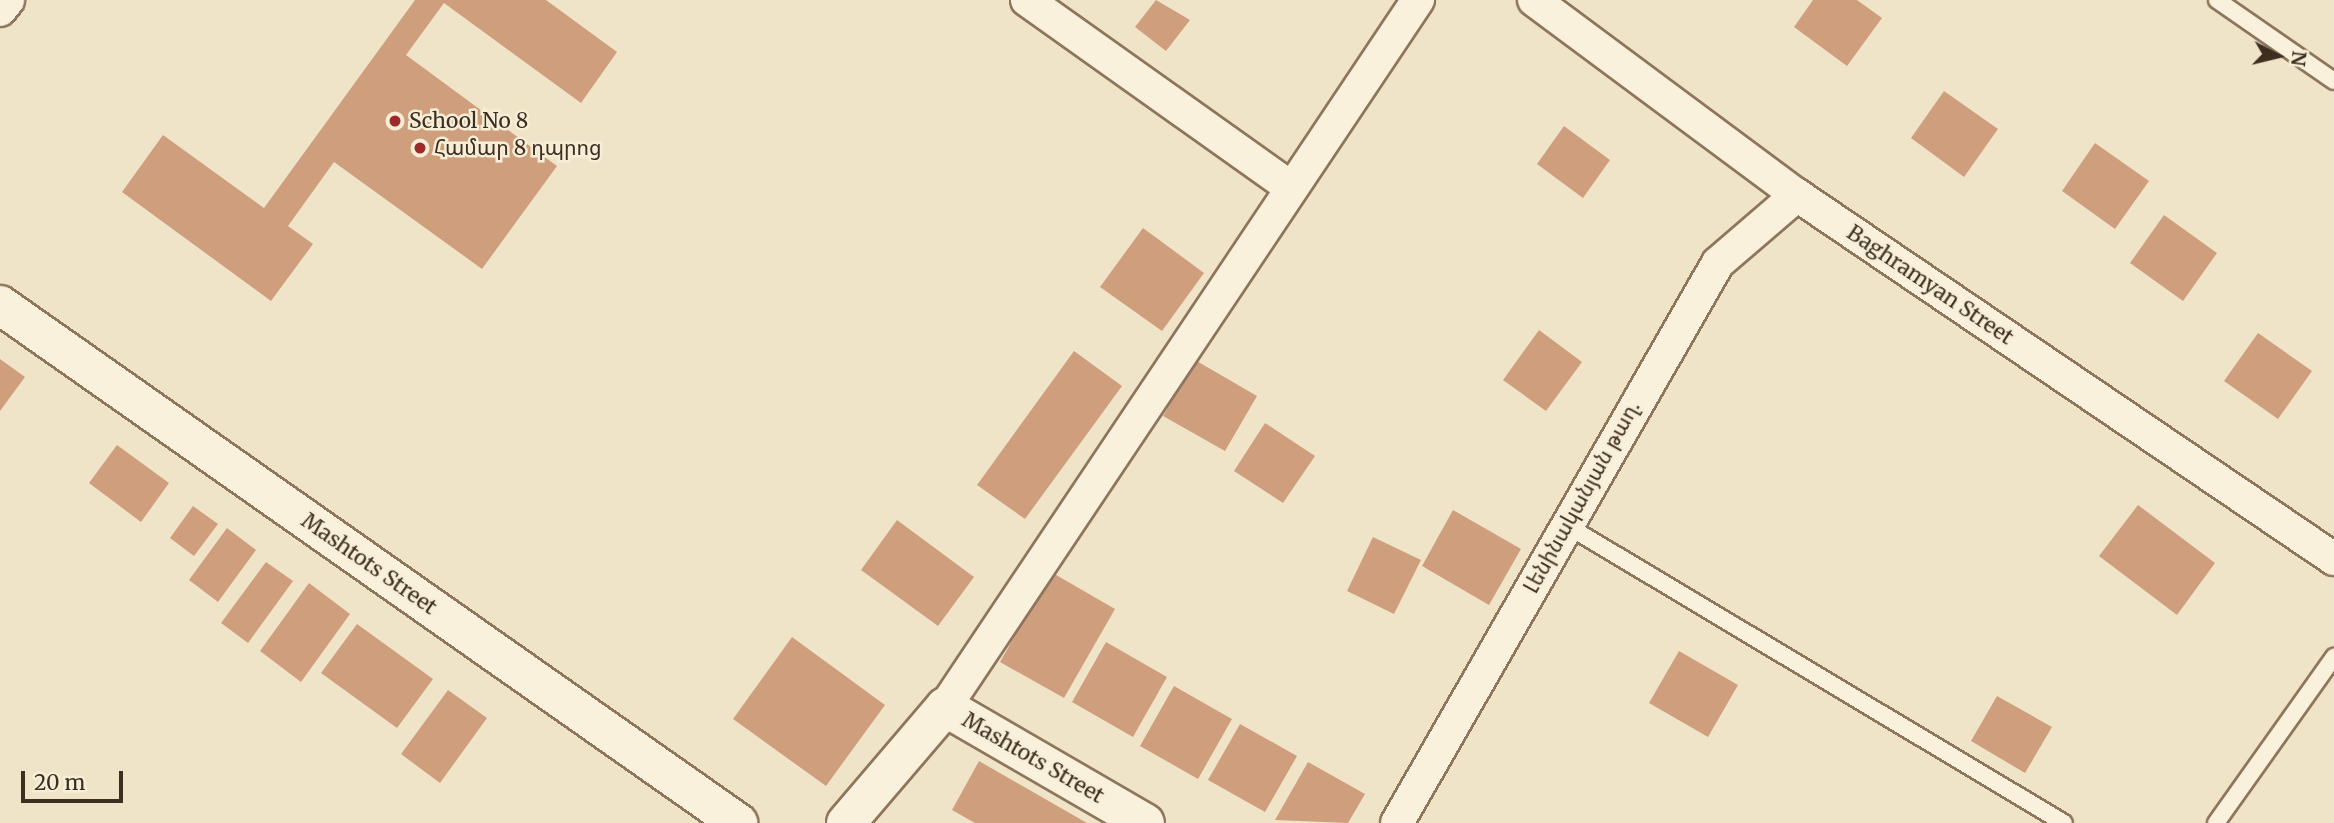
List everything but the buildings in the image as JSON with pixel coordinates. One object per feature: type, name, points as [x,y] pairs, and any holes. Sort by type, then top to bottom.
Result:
[{"type":"main road","name":"Mashtots Street","points":[[0,305],[738,823]]},
{"type":"main road","name":"Mashtots Street","points":[[846,823],[946,707],[1144,823]]},
{"type":"street","points":[[0,10],[8,0]]},
{"type":"street","points":[[1027,0],[1289,186]]},
{"type":"street","points":[[946,707],[1289,186],[1418,0]]},
{"type":"street","name":"Baghramyan Street","points":[[1534,0],[1797,195],[2334,559]]},
{"type":"street","name":"Լենինականյան թաղ.","points":[[1397,823],[1718,263],[1797,195]]},
{"type":"lane","points":[[2217,0],[2334,81]]},
{"type":"lane","points":[[1566,525],[2064,823]]},
{"type":"lane","points":[[2216,823],[2334,657]]},
{"type":"place","name":"School No 8","points":[[395,121]]},
{"type":"place","name":"Համար 8 դպրոց","points":[[420,148]]}]
